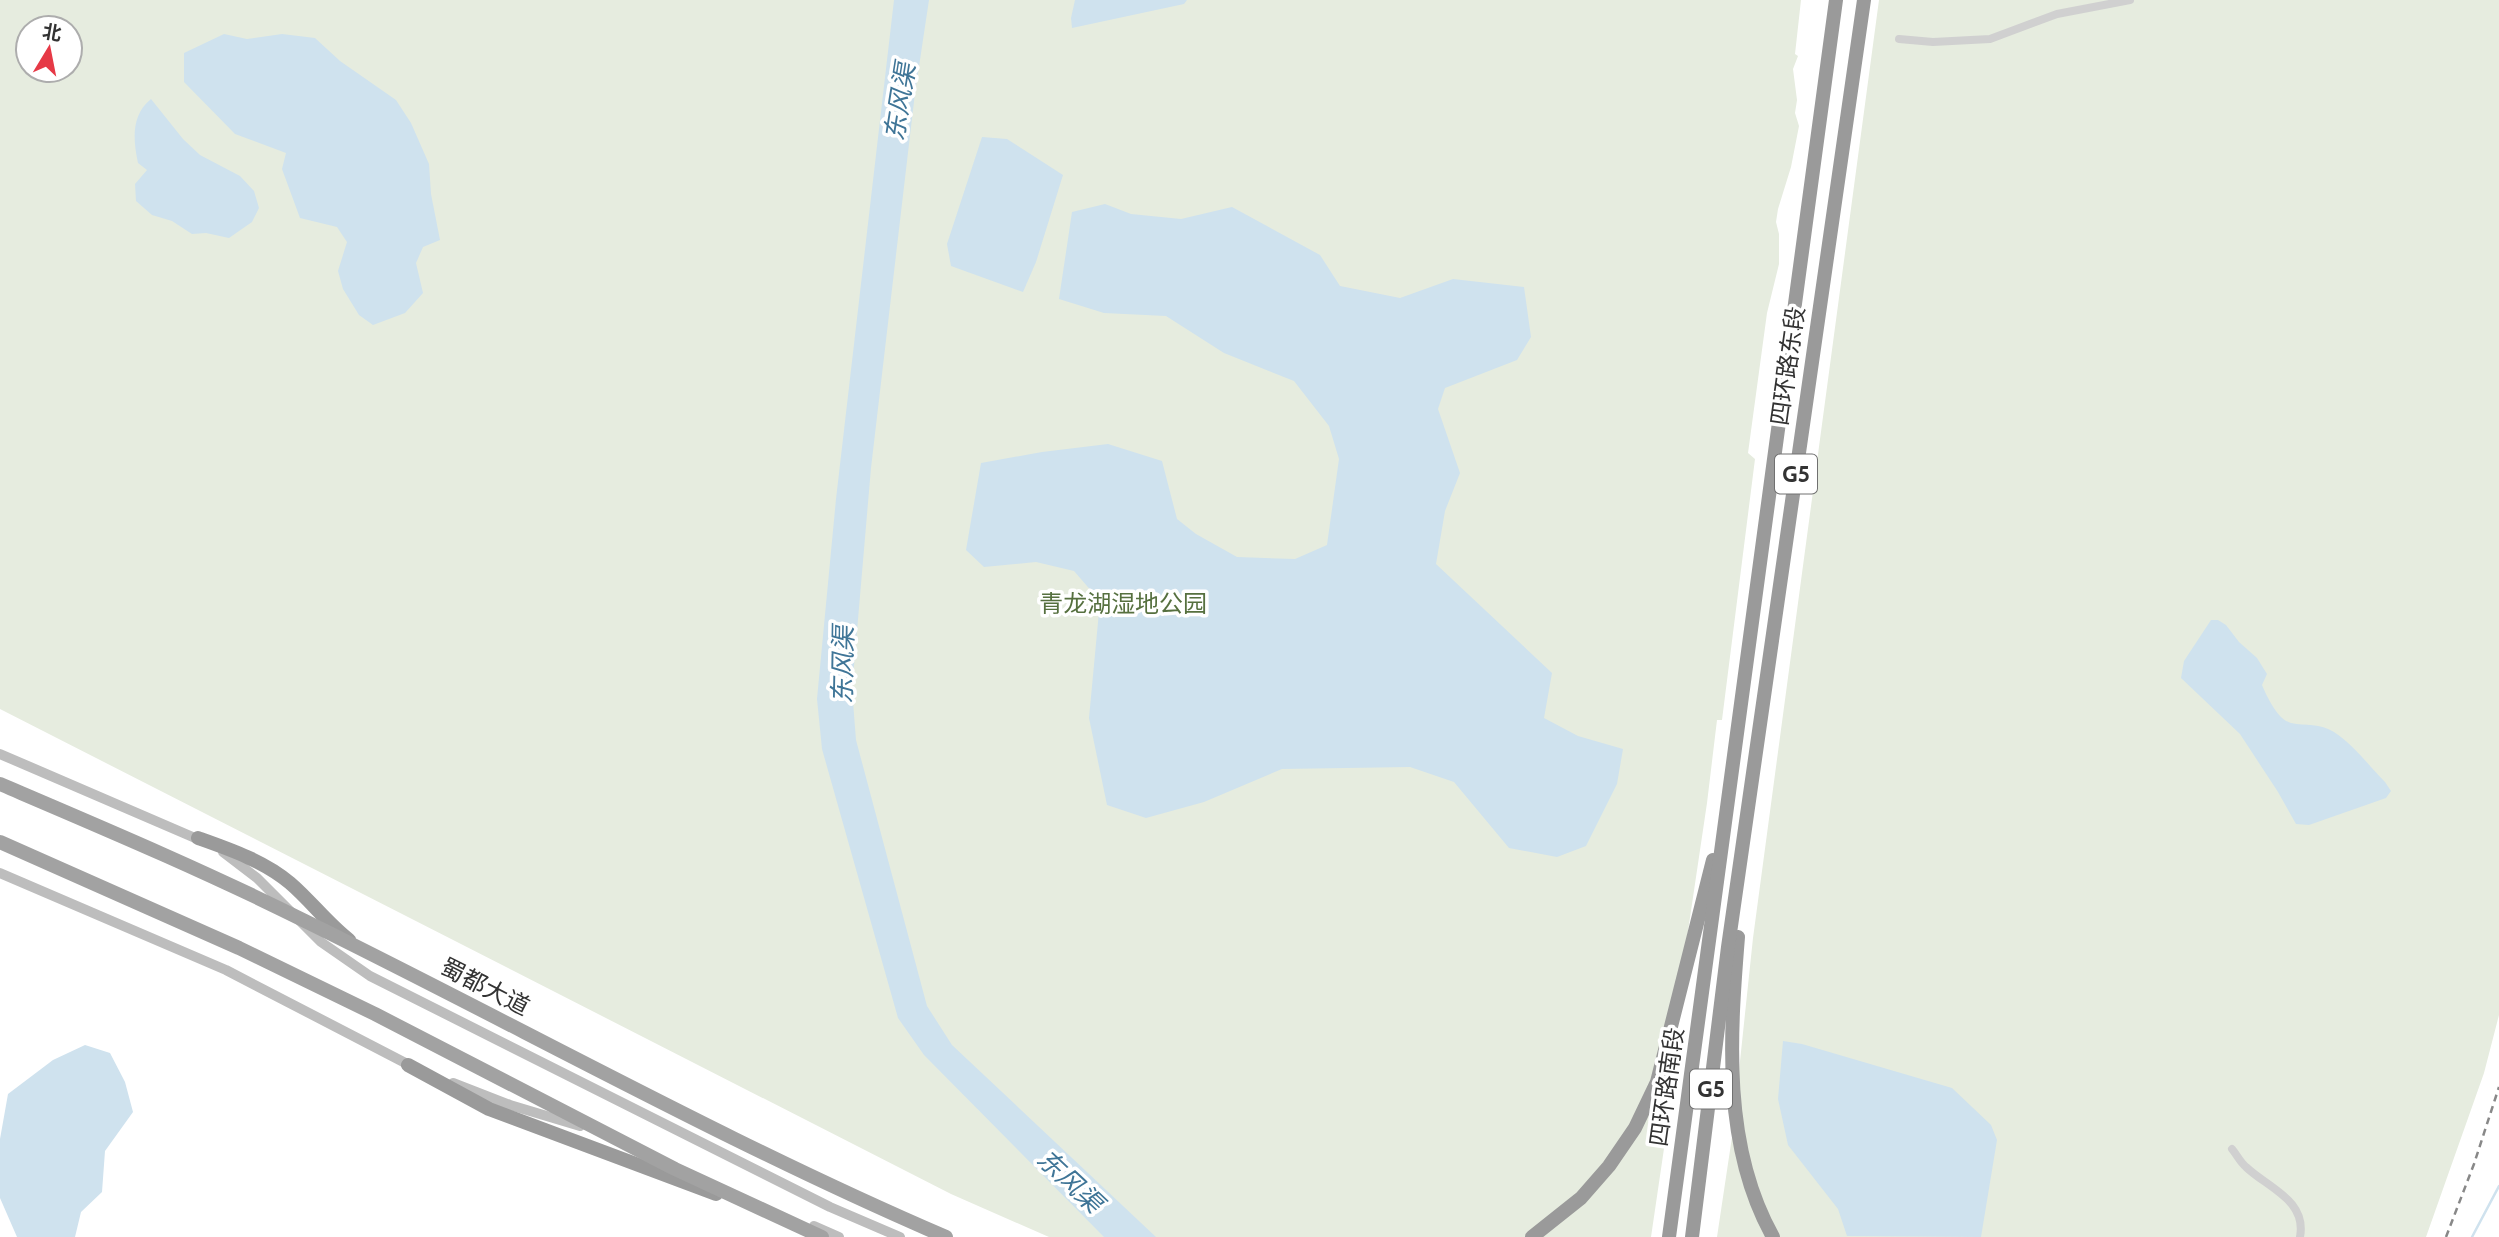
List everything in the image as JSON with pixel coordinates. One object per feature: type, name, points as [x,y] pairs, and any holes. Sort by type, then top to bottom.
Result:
[{"type":"highway","name":"四环路东段","points":[[1710,944],[1836,0]]},
{"type":"highway","name":"四环路东段","points":[[1733,948],[1750,798],[1864,0]]},
{"type":"highway","name":"蜀都大道","points":[[0,784],[258,898],[723,1133],[946,1237]]},
{"type":"highway","points":[[1532,1237],[1580,1198],[1609,1166],[1635,1128],[1657,1082],[1730,794]]},
{"type":"highway","points":[[198,838],[246,857],[283,878],[338,931],[394,970],[638,1098],[861,1206],[933,1237]]},
{"type":"highway","points":[[0,842],[239,948],[375,1014],[675,1169],[822,1237]]},
{"type":"highway","name":"四环路南段","points":[[1670,1231],[1710,944]]},
{"type":"highway","points":[[1733,948],[1733,1076],[1737,1127],[1749,1178],[1770,1232]]},
{"type":"highway","name":"四环路南段","points":[[1692,1233],[1733,948]]},
{"type":"highway","points":[[408,1065],[489,1109],[720,1196],[814,1237]]},
{"type":"main road","points":[[0,754],[198,838],[244,866],[321,942],[369,976],[736,1161],[830,1207],[900,1237]]},
{"type":"main road","points":[[0,873],[226,970],[408,1065],[498,1100],[573,1123],[657,1154],[839,1237]]},
{"type":"street","points":[[1899,40],[1933,42],[1990,39],[2057,14],[2130,0]]},
{"type":"street","points":[[2232,1149],[2245,1166],[2292,1202],[2302,1227],[2300,1237]]},
{"type":"green space","name":"青龙湖湿地公园","points":[[0,0],[1801,0],[1795,54],[1798,56],[1793,69],[1797,100],[1795,113],[1799,126],[1776,222],[1779,234],[1779,264],[1767,313],[1748,453],[1755,459],[1722,720],[1717,720],[1673,1032],[1671,1101],[1651,1237],[1049,1237],[951,1194],[0,709]]},
{"type":"green space","points":[[1879,0],[2499,0],[2499,1015],[2484,1073],[2426,1237],[1717,1237],[1732,1137],[1753,938]]},
{"type":"water","name":"东风渠","points":[[894,0],[929,0],[915,93],[871,468],[852,689],[856,740],[927,1006],[952,1045],[1156,1237],[1104,1237],[924,1055],[898,1018],[822,749],[817,699],[836,499]]},
{"type":"water","points":[[1075,0],[1187,0],[1184,4],[1072,28]]},
{"type":"water","points":[[224,34],[247,39],[282,34],[315,38],[340,61],[396,100],[411,123],[429,164],[431,194],[440,240],[423,247],[416,263],[423,293],[405,313],[373,325],[359,315],[343,289],[338,271],[347,242],[337,227],[300,218],[282,169],[286,153],[235,134],[184,82],[184,53]]},
{"type":"water","points":[[151,99],[183,139],[200,155],[240,176],[254,191],[259,208],[252,222],[229,238],[206,233],[192,234],[172,221],[152,215],[136,201],[135,184],[147,170],[138,163],[135,128],[144,105]]},
{"type":"water","points":[[982,137],[1007,139],[1063,175],[1036,262],[1023,292],[951,266],[947,244]]},
{"type":"water","points":[[1105,204],[1131,214],[1181,219],[1232,207],[1320,255],[1340,286],[1400,298],[1453,279],[1524,287],[1531,337],[1517,360],[1445,388],[1438,409],[1460,473],[1445,511],[1436,564],[1552,673],[1544,718],[1578,736],[1623,749],[1617,784],[1586,846],[1557,857],[1509,848],[1454,782],[1410,767],[1282,769],[1204,802],[1146,818],[1107,805],[1089,718],[1100,601],[1074,571],[1036,562],[984,567],[966,550],[981,463],[1108,444],[1162,461],[1177,519],[1196,534],[1237,557],[1295,559],[1327,545],[1339,459],[1329,426],[1294,381],[1224,353],[1166,316],[1104,313],[1059,299],[1072,212]]},
{"type":"water","points":[[2211,620],[2218,620],[2226,625],[2239,642],[2257,658],[2267,674],[2262,685],[2282,717],[2291,723],[2323,727],[2341,737],[2385,782],[2391,791],[2386,798],[2309,825],[2296,824],[2240,734],[2181,678],[2184,661]]},
{"type":"water","points":[[1783,1041],[1802,1044],[1952,1088],[1991,1125],[1997,1140],[1981,1237],[1847,1236],[1838,1209],[1788,1145],[1778,1099]]},
{"type":"water","points":[[85,1045],[110,1053],[125,1082],[133,1112],[105,1151],[102,1192],[81,1212],[75,1237],[17,1237],[0,1198],[0,1139],[8,1094],[53,1060]]},
{"type":"waterway","points":[[2472,1237],[2499,1186]]},
{"type":"railway","points":[[2446,1237],[2499,1087]]}]
